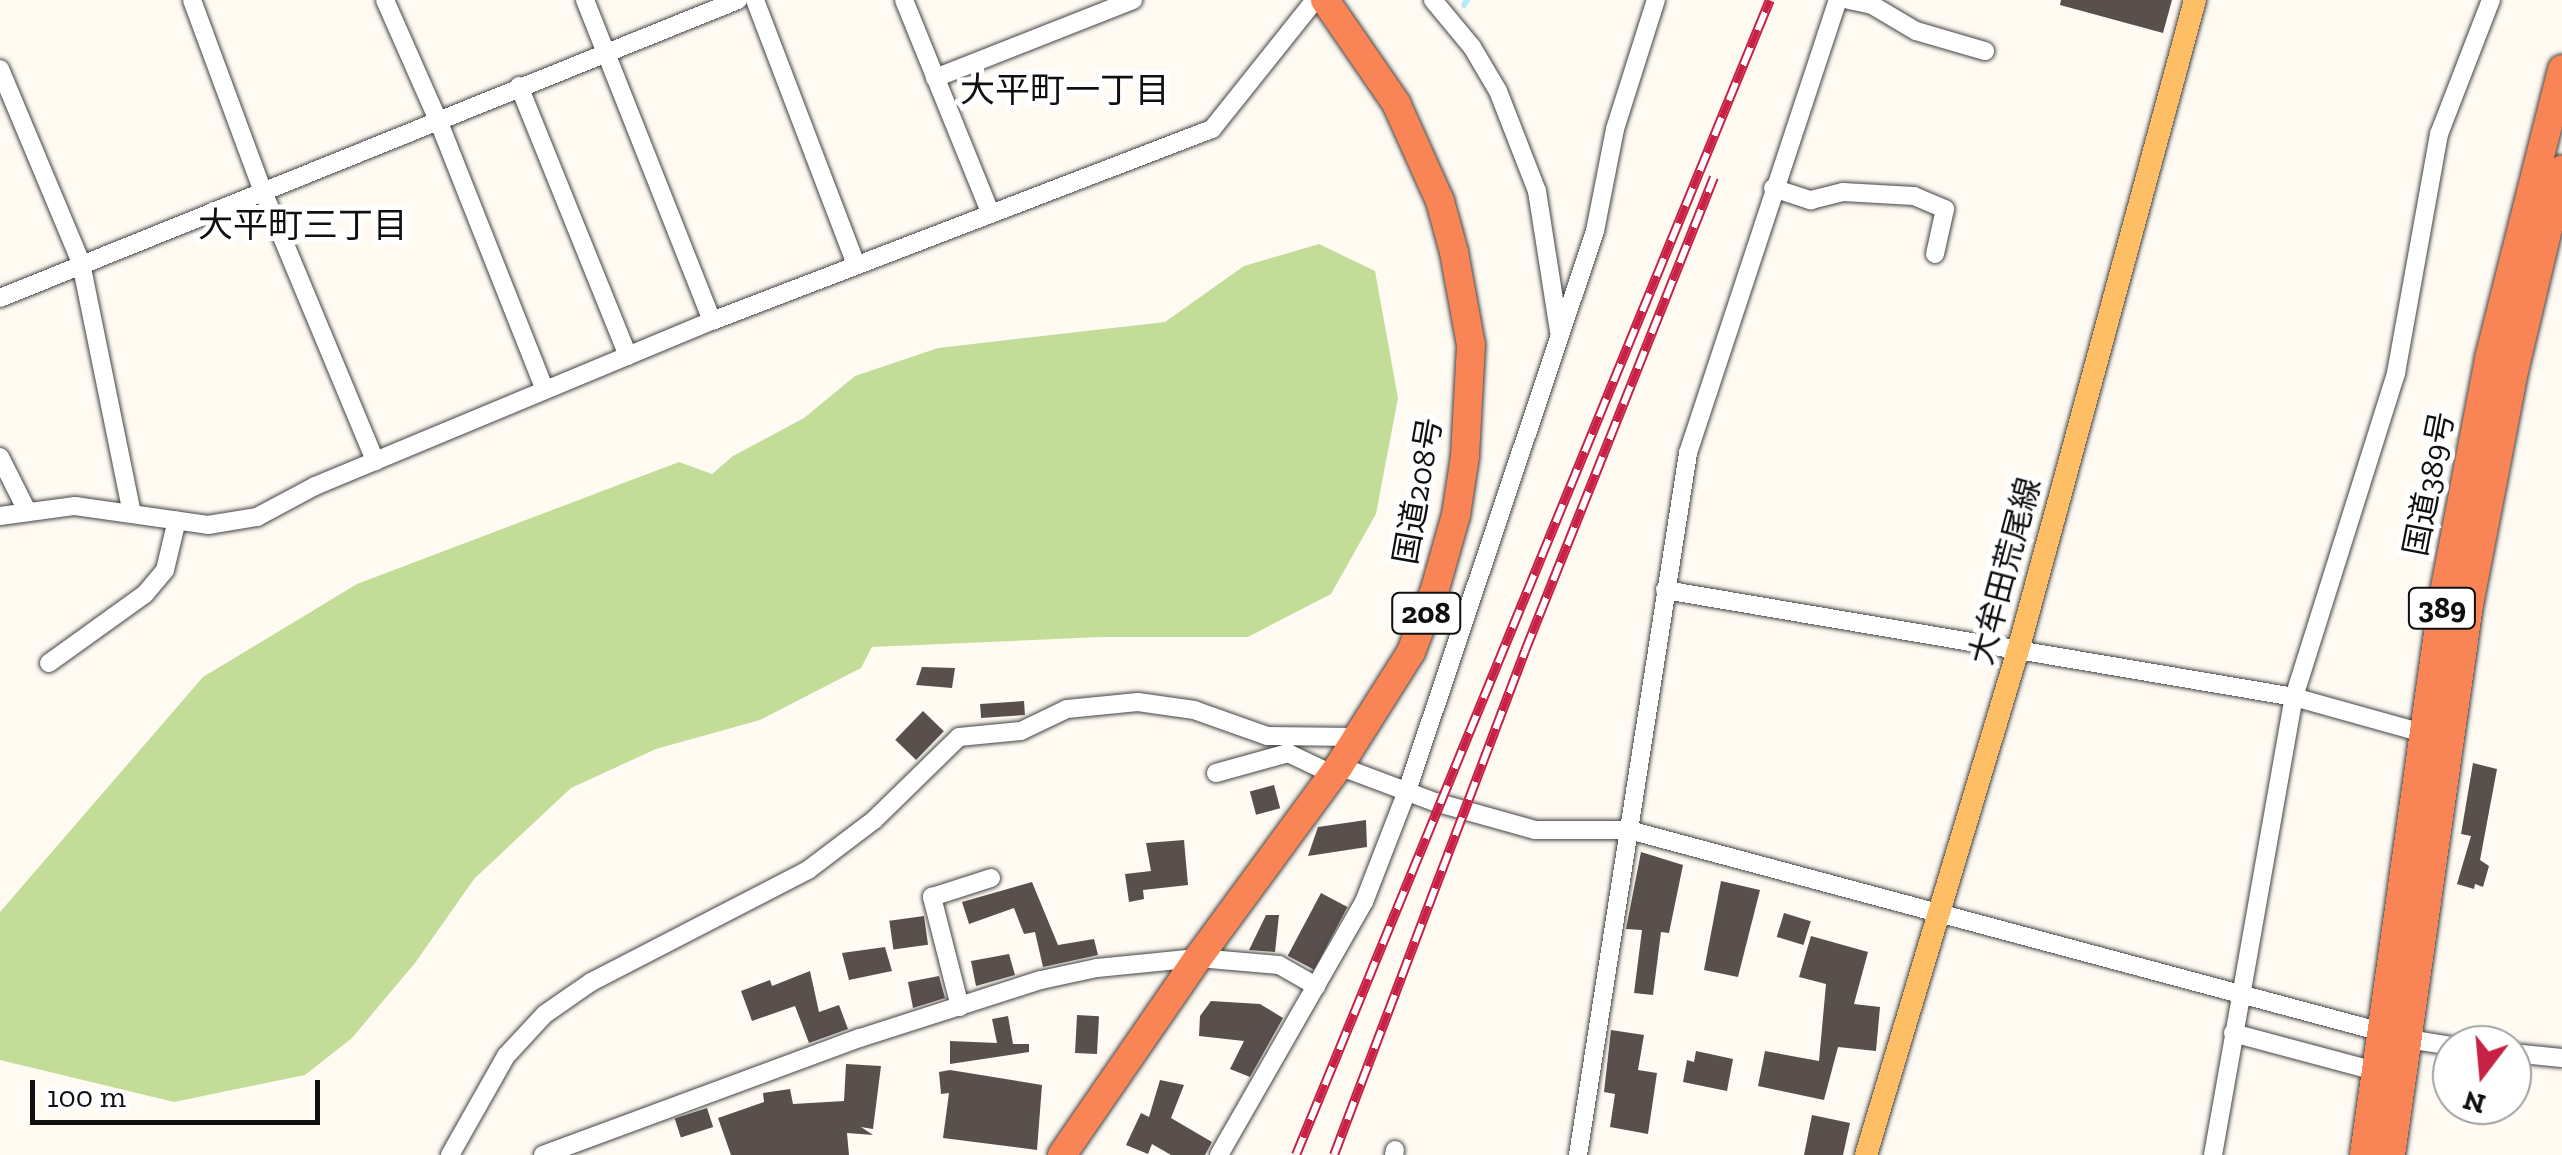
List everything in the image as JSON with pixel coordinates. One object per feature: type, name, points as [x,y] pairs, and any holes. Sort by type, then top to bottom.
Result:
[{"type":"highway","name":"国道208号","points":[[1062,1155],[1358,737],[1411,652],[1443,563],[1465,456],[1471,345],[1454,252],[1428,173],[1396,103],[1311,3]]},
{"type":"highway","name":"国道389号","points":[[2391,1155],[2395,1036],[2437,736],[2443,598],[2490,358],[2562,69]]},
{"type":"highway","name":"国道389号","points":[[2437,736],[2562,170]]},
{"type":"highway","name":"国道389号","points":[[2364,1155],[2375,1071],[2395,1036]]},
{"type":"main road","name":"大牟田荒尾線","points":[[1866,1155],[2019,647],[2195,0]]},
{"type":"street","points":[[192,0],[262,189],[375,461]]},
{"type":"street","points":[[385,0],[438,120],[545,390]]},
{"type":"street","points":[[585,0],[712,321]]},
{"type":"street","points":[[0,298],[606,50],[738,0]]},
{"type":"street","points":[[754,0],[856,264]]},
{"type":"street","points":[[904,0],[990,212]]},
{"type":"street","points":[[935,78],[1133,0]]},
{"type":"street","points":[[1433,0],[1472,47],[1498,91],[1537,191],[1560,338]]},
{"type":"street","points":[[1219,1155],[1364,902],[1406,792],[1595,231],[1615,129],[1656,0]]},
{"type":"street","points":[[1578,1155],[1688,453],[1838,0]]},
{"type":"street","points":[[1849,0],[1872,5],[1916,30],[1986,52]]},
{"type":"street","points":[[2212,1155],[2294,697],[2396,373],[2439,134],[2491,0]]},
{"type":"street","points":[[0,516],[75,506],[228,524],[257,517],[375,461],[712,321],[1212,128],[1311,3]]},
{"type":"street","points":[[0,70],[82,263],[132,513]]},
{"type":"street","points":[[519,86],[628,356]]},
{"type":"street","points":[[1773,188],[1812,200],[1843,192],[1914,196],[1945,208],[1935,254]]},
{"type":"street","points":[[0,457],[26,511]]},
{"type":"street","points":[[49,663],[145,594],[165,570],[177,520]]},
{"type":"street","points":[[1665,590],[2019,647],[2294,697],[2437,736]]},
{"type":"street","points":[[450,1155],[506,1056],[545,1014],[591,982],[808,870],[874,820],[959,737],[1021,731],[1066,709],[1138,702],[1194,710],[1266,736],[1358,737]]},
{"type":"street","points":[[1216,773],[1288,753],[1535,830],[1629,830],[2395,1036],[2432,1042]]},
{"type":"street","points":[[960,1007],[932,896],[991,878]]},
{"type":"street","points":[[542,1155],[860,1038],[1041,980],[1097,968],[1198,958],[1278,965],[1316,986]]},
{"type":"street","points":[[2233,1033],[2375,1071]]},
{"type":"street","points":[[2532,1055],[2562,1058]]},
{"type":"green space","points":[[1319,244],[1375,271],[1398,398],[1376,514],[1331,594],[1248,637],[1102,637],[872,647],[861,668],[760,720],[656,749],[571,788],[474,879],[415,963],[352,1038],[305,1075],[174,1102],[0,1060],[0,912],[203,677],[357,584],[679,462],[712,474],[733,456],[804,418],[855,376],[938,348],[1165,322],[1244,266]]},
{"type":"building","points":[[2061,0],[2172,0],[2163,33],[2060,5]]},
{"type":"building","points":[[922,667],[955,668],[952,688],[916,685]]},
{"type":"building","points":[[1024,701],[1025,715],[981,718],[980,704]]},
{"type":"building","points":[[923,711],[944,731],[916,760],[895,740]]},
{"type":"building","points":[[2473,763],[2497,769],[2480,860],[2489,866],[2483,887],[2475,884],[2474,889],[2457,884],[2471,836],[2461,834]]},
{"type":"building","points":[[1274,785],[1280,808],[1256,815],[1250,791]]},
{"type":"building","points":[[1366,820],[1367,847],[1308,856],[1318,827]]},
{"type":"building","points":[[1184,840],[1188,885],[1143,890],[1144,899],[1129,902],[1125,874],[1151,871],[1146,843]]},
{"type":"building","points":[[1641,852],[1683,865],[1669,933],[1661,932],[1653,995],[1634,993],[1642,930],[1626,929]]},
{"type":"building","points":[[1721,881],[1760,890],[1738,977],[1704,970]]},
{"type":"building","points":[[1032,882],[1058,945],[1094,939],[1098,955],[1043,967],[1035,932],[1024,934],[1014,908],[969,924],[962,902]]},
{"type":"building","points":[[1321,893],[1347,907],[1314,970],[1288,956]]},
{"type":"building","points":[[1784,913],[1811,921],[1803,945],[1777,937]]},
{"type":"building","points":[[1266,915],[1279,915],[1275,952],[1249,950]]},
{"type":"building","points":[[924,916],[928,945],[893,950],[889,921]]},
{"type":"building","points":[[1811,936],[1868,952],[1854,1004],[1880,1007],[1876,1051],[1838,1047],[1824,1100],[1758,1086],[1765,1051],[1819,1061],[1826,984],[1799,977]]},
{"type":"building","points":[[885,947],[892,971],[849,980],[842,953]]},
{"type":"building","points":[[1009,954],[1015,975],[976,986],[971,961]]},
{"type":"building","points":[[810,971],[819,1012],[839,1005],[848,1029],[809,1043],[795,1006],[752,1021],[741,991],[770,980],[772,986]]},
{"type":"building","points":[[939,976],[945,998],[913,1008],[908,982]]},
{"type":"building","points":[[1211,1001],[1260,1004],[1283,1018],[1250,1077],[1230,1069],[1244,1041],[1199,1036],[1200,1016]]},
{"type":"building","points":[[1077,1015],[1099,1016],[1097,1054],[1075,1053]]},
{"type":"building","points":[[1008,1016],[1013,1044],[1029,1044],[1029,1052],[950,1064],[950,1041],[997,1043],[992,1019]]},
{"type":"building","points":[[1611,1030],[1644,1035],[1638,1070],[1657,1073],[1648,1134],[1610,1127],[1615,1094],[1604,1092]]},
{"type":"building","points":[[1696,1051],[1733,1059],[1727,1091],[1683,1082],[1687,1060],[1694,1062]]},
{"type":"building","points":[[846,1064],[881,1066],[873,1129],[861,1127],[873,1135],[847,1133],[849,1155],[731,1155],[718,1118],[764,1102],[763,1093],[790,1089],[793,1104],[844,1101]]},
{"type":"building","points":[[950,1070],[1042,1085],[1037,1150],[943,1138],[949,1093],[941,1094],[939,1072]]},
{"type":"building","points":[[1160,1080],[1184,1085],[1171,1118],[1212,1142],[1205,1155],[1171,1155],[1152,1144],[1148,1154],[1126,1145],[1141,1113],[1149,1117]]},
{"type":"building","points":[[707,1108],[713,1127],[681,1138],[675,1119]]},
{"type":"building","points":[[1812,1115],[1850,1123],[1843,1155],[1804,1155]]},
{"type":"waterway","points":[[1464,5],[1467,0]]},
{"type":"railway","points":[[1296,1155],[1770,0]]},
{"type":"railway","points":[[1334,1155],[1525,651],[1714,177]]},
{"type":"district","name":"大平町一丁目","points":[[1065,90]]},
{"type":"district","name":"大平町三丁目","points":[[303,225]]}]
